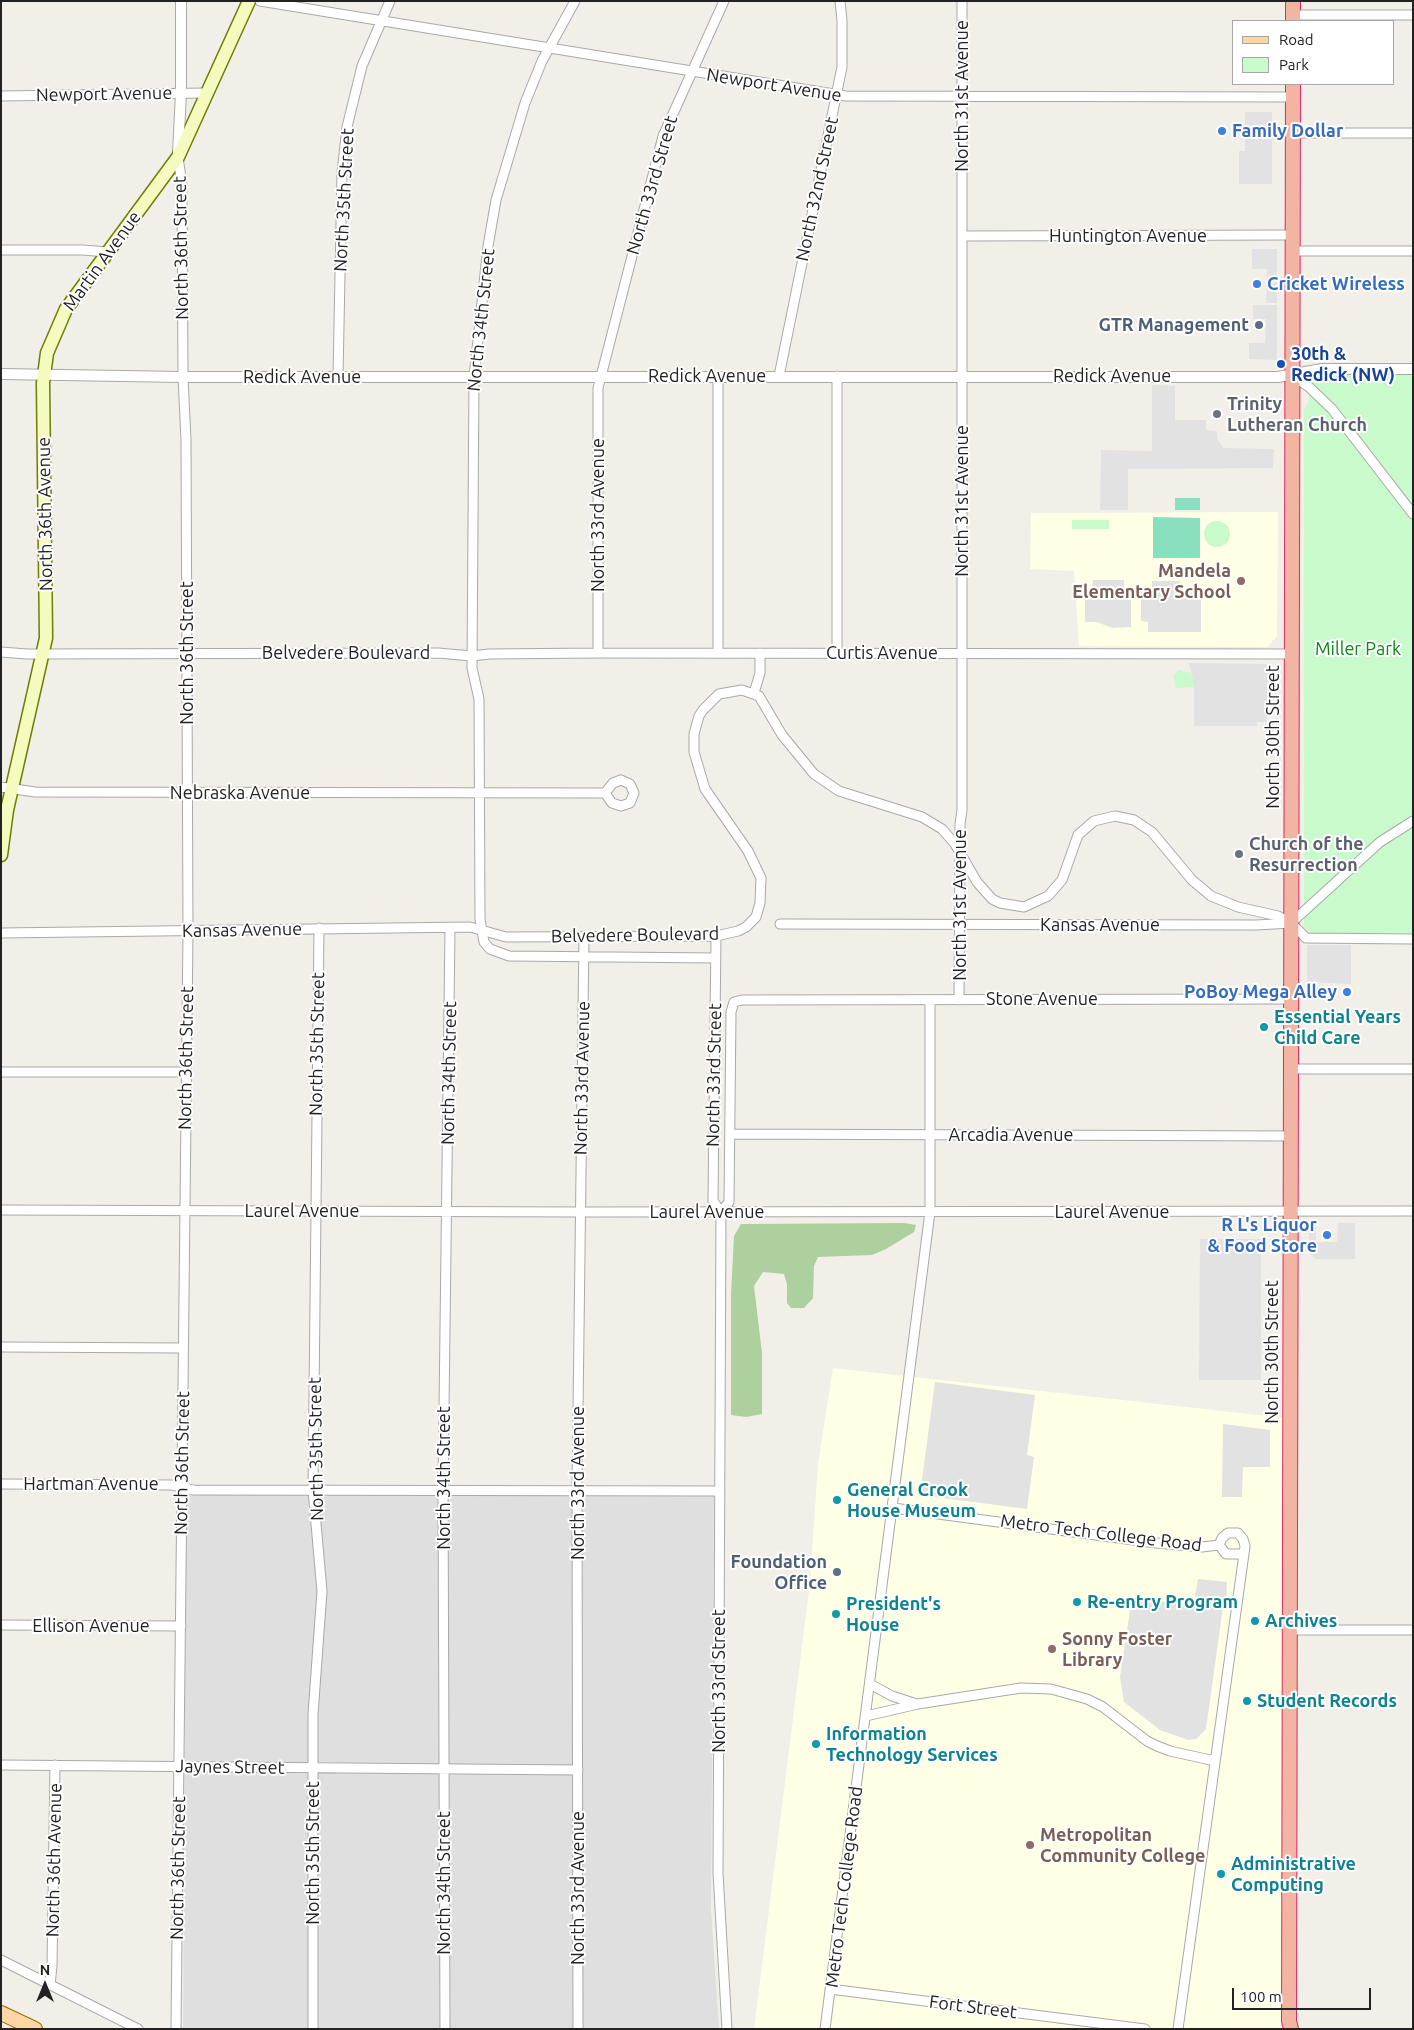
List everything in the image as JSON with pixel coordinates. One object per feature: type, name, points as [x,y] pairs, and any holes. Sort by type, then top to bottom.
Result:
[{"type":"highway","name":"North 30th Street","points":[[1289,2026],[1293,90]]},
{"type":"main road","points":[[206,93],[249,1]]},
{"type":"main road","name":"North 36th Street","points":[[178,157],[206,93]]},
{"type":"main road","name":"Martin Avenue","points":[[44,374],[47,352],[60,319],[178,157]]},
{"type":"main road","name":"North 36th Avenue","points":[[1,855],[6,788],[46,638],[44,374]]},
{"type":"main road","points":[[1,2013],[35,2029]]},
{"type":"street","points":[[178,157],[181,93],[181,1]]},
{"type":"street","name":"Newport Avenue","points":[[260,1],[836,95],[962,96],[1293,90]]},
{"type":"street","name":"North 35th Street","points":[[338,376],[344,148],[351,104],[362,66],[390,1]]},
{"type":"street","name":"North 34th Street","points":[[472,656],[474,376],[488,246],[496,200],[526,103],[542,61],[575,1]]},
{"type":"street","name":"North 33rd Street","points":[[601,376],[656,158],[674,110],[724,1]]},
{"type":"street","name":"North 32nd Street","points":[[779,376],[836,95],[843,48],[840,1]]},
{"type":"street","name":"North 31st Avenue","points":[[960,1000],[963,376],[962,1]]},
{"type":"street","points":[[1292,13],[1413,16]]},
{"type":"street","name":"Newport Avenue","points":[[1,96],[206,93]]},
{"type":"street","points":[[1293,133],[1413,133]]},
{"type":"street","name":"North 36th Street","points":[[176,2029],[188,932],[186,440],[183,376],[182,185],[178,157]]},
{"type":"street","name":"Huntington Avenue","points":[[963,236],[1292,235]]},
{"type":"street","points":[[1,250],[83,250],[107,252]]},
{"type":"street","points":[[1292,251],[1413,251]]},
{"type":"street","name":"Redick Avenue","points":[[1,374],[183,376],[1278,377],[1322,369],[1413,369]]},
{"type":"street","points":[[1292,375],[1309,387],[1332,409],[1413,514]]},
{"type":"street","name":"North 33rd Avenue","points":[[598,653],[598,388],[601,376]]},
{"type":"street","points":[[718,376],[718,653]]},
{"type":"street","points":[[837,376],[837,653]]},
{"type":"street","points":[[1,652],[43,654]]},
{"type":"street","name":"Belvedere Boulevard","points":[[43,654],[438,653],[472,656]]},
{"type":"street","name":"Curtis Avenue","points":[[472,656],[489,654],[598,653],[1292,654]]},
{"type":"street","points":[[760,653],[759,680],[754,693],[763,701],[794,752],[814,774],[839,791],[922,817],[947,834],[977,882],[992,899],[1010,906],[1024,906],[1044,899],[1055,889],[1065,872],[1073,844],[1084,828],[1105,817],[1126,818],[1140,823],[1152,832],[1192,880],[1211,896],[1238,907],[1272,913],[1291,923],[1308,938],[1413,939]]},
{"type":"street","points":[[472,656],[478,699],[479,909],[484,942],[490,949],[509,956],[715,958]]},
{"type":"street","name":"Belvedere Boulevard","points":[[482,930],[506,936],[716,936],[738,932],[746,927],[756,917],[760,903],[761,878],[748,851],[705,789],[696,762],[694,734],[699,716],[719,694],[742,690],[754,693]]},
{"type":"street","name":"Nebraska Avenue","points":[[6,788],[35,792],[605,793]]},
{"type":"street","points":[[1291,923],[1366,853],[1413,822]]},
{"type":"street","name":"Kansas Avenue","points":[[780,924],[1256,925],[1291,923]]},
{"type":"street","name":"North 35th Street","points":[[313,2029],[313,1768],[315,1679],[322,1591],[313,1490],[318,928]]},
{"type":"street","name":"Kansas Avenue","points":[[1,932],[188,932],[318,928],[470,928],[482,930]]},
{"type":"street","name":"North 34th Street","points":[[444,2029],[443,1490],[450,928]]},
{"type":"street","name":"North 33rd Avenue","points":[[578,2029],[577,1490],[584,936]]},
{"type":"street","name":"North 33rd Street","points":[[716,936],[713,1201],[721,1212],[718,1873],[727,2029]]},
{"type":"street","name":"Stone Avenue","points":[[734,1002],[742,1000],[1292,999]]},
{"type":"street","points":[[930,1000],[930,1212]]},
{"type":"street","name":"North 33rd Street","points":[[721,1212],[729,1202],[731,1012],[734,1002]]},
{"type":"street","points":[[1291,1069],[1413,1069]]},
{"type":"street","points":[[1,1072],[186,1072]]},
{"type":"street","name":"Arcadia Avenue","points":[[730,1134],[1292,1136]]},
{"type":"street","name":"Laurel Avenue","points":[[1,1210],[316,1212],[1413,1211]]},
{"type":"street","name":"Metro Tech College Road","points":[[825,2029],[930,1212]]},
{"type":"street","points":[[1,1347],[183,1348]]},
{"type":"street","name":"Hartman Avenue","points":[[1,1484],[172,1484],[193,1490],[720,1491]]},
{"type":"street","name":"Metro Tech College Road","points":[[892,1508],[1156,1543],[1202,1547],[1219,1545]]},
{"type":"street","name":"Metro Tech College Road","points":[[1178,2029],[1244,1554],[1243,1538],[1238,1533],[1228,1532],[1222,1538],[1219,1545]]},
{"type":"street","name":"Metro Tech College Road","points":[[1219,1545],[1226,1554],[1244,1554]]},
{"type":"street","name":"Ellison Avenue","points":[[1,1626],[181,1626]]},
{"type":"street","points":[[1290,1630],[1413,1630]]},
{"type":"street","points":[[870,1684],[892,1696],[918,1704]]},
{"type":"street","points":[[866,1716],[918,1704],[1021,1688],[1051,1689],[1086,1699],[1103,1707],[1147,1741],[1157,1746],[1170,1751],[1215,1761]]},
{"type":"street","name":"Jaynes Street","points":[[1,1765],[578,1770]]},
{"type":"street","name":"North 36th Avenue","points":[[50,1985],[52,1966],[55,1765]]},
{"type":"street","points":[[1,1960],[138,2029]]},
{"type":"street","name":"Fort Street","points":[[830,1989],[1146,2029]]},
{"type":"shaded area","points":[[1245,112],[1272,112],[1272,184],[1239,184],[1239,151],[1245,151]]},
{"type":"shaded area","points":[[1252,249],[1277,249],[1277,303],[1266,303],[1267,269],[1252,269]]},
{"type":"shaded area","points":[[1253,305],[1277,305],[1277,360],[1249,359],[1249,343],[1265,343],[1266,319],[1253,319]]},
{"type":"shaded area","points":[[1152,385],[1175,386],[1175,420],[1206,420],[1206,430],[1217,431],[1217,438],[1223,448],[1274,449],[1273,468],[1128,469],[1128,510],[1100,510],[1101,450],[1152,451]]},
{"type":"shaded area","points":[[1278,512],[1277,636],[1267,647],[1079,646],[1074,571],[1030,569],[1031,513]]},
{"type":"shaded area","points":[[1093,580],[1124,580],[1124,588],[1131,588],[1131,627],[1112,628],[1097,622],[1085,622],[1085,589],[1092,587]]},
{"type":"shaded area","points":[[1152,581],[1180,581],[1180,588],[1198,591],[1201,598],[1201,632],[1148,632],[1148,622],[1141,621],[1141,589],[1152,589]]},
{"type":"shaded area","points":[[1189,663],[1268,664],[1267,722],[1257,722],[1257,726],[1194,726],[1194,685]]},
{"type":"shaded area","points":[[1307,945],[1351,945],[1351,984],[1307,982]]},
{"type":"shaded area","points":[[1338,1223],[1355,1223],[1355,1259],[1315,1259],[1309,1251],[1309,1224],[1316,1224],[1316,1242],[1337,1242]]},
{"type":"shaded area","points":[[1200,1239],[1261,1239],[1261,1380],[1199,1380]]},
{"type":"shaded area","name":"Metropolitan Community College","points":[[833,1368],[1285,1418],[1282,2029],[754,2029],[810,1583],[818,1464]]},
{"type":"shaded area","points":[[935,1382],[1035,1395],[1027,1455],[1034,1457],[1027,1509],[920,1495]]},
{"type":"shaded area","points":[[1223,1424],[1270,1430],[1270,1467],[1243,1467],[1242,1497],[1222,1497]]},
{"type":"shaded area","points":[[186,1495],[714,1495],[711,1909],[719,2029],[183,2029]]},
{"type":"shaded area","points":[[1198,1579],[1227,1582],[1226,1604],[1223,1607],[1206,1729],[1196,1739],[1188,1740],[1160,1730],[1124,1702],[1120,1677],[1132,1597],[1205,1608],[1211,1600],[1195,1597]]},
{"type":"green space","name":"Miller Park","points":[[1321,373],[1413,374],[1413,933],[1311,933],[1304,926],[1304,410],[1309,401],[1309,377]]},
{"type":"green space","points":[[1175,498],[1200,498],[1200,510],[1175,510]]},
{"type":"green space","points":[[1153,517],[1200,518],[1200,558],[1153,558]]},
{"type":"green space","points":[[1072,520],[1109,520],[1109,529],[1072,529]]},
{"type":"green space","points":[[1217,521],[1226,525],[1230,534],[1226,543],[1217,547],[1208,543],[1204,534],[1208,525]]},
{"type":"green space","points":[[1179,670],[1191,673],[1194,687],[1175,687],[1174,675]]},
{"type":"green space","points":[[904,1223],[916,1225],[914,1232],[872,1255],[818,1257],[814,1266],[813,1298],[804,1308],[791,1308],[787,1303],[787,1284],[784,1274],[763,1272],[754,1286],[762,1353],[762,1414],[746,1417],[731,1415],[731,1294],[734,1236],[741,1224]]},
{"type":"place","name":"Family Dollar","points":[[1222,131]]},
{"type":"place","name":"Cricket Wireless","points":[[1257,284]]},
{"type":"place","name":"GTR Management","points":[[1259,325]]},
{"type":"place","name":"30th & Redick (NW)","points":[[1281,364]]},
{"type":"place","name":"Trinity Lutheran Church","points":[[1217,414]]},
{"type":"place","name":"Mandela Elementary School","points":[[1241,581]]},
{"type":"place","name":"Church of the Resurrection","points":[[1239,854]]},
{"type":"place","name":"PoBoy Mega Alley","points":[[1347,992]]},
{"type":"place","name":"Essential Years Child Care","points":[[1264,1027]]},
{"type":"place","name":"R L's Liquor & Food Store","points":[[1327,1235]]},
{"type":"place","name":"General Crook House Museum","points":[[837,1500]]},
{"type":"place","name":"Foundation Office","points":[[837,1572]]},
{"type":"place","name":"Re-entry Program","points":[[1077,1602]]},
{"type":"place","name":"President's House","points":[[836,1614]]},
{"type":"place","name":"Archives","points":[[1255,1621]]},
{"type":"place","name":"Sonny Foster Library","points":[[1052,1649]]},
{"type":"place","name":"Student Records","points":[[1247,1701]]},
{"type":"place","name":"Information Technology Services","points":[[816,1744]]},
{"type":"place","name":"Metropolitan Community College","points":[[1030,1845]]},
{"type":"place","name":"Administrative Computing","points":[[1221,1874]]}]
